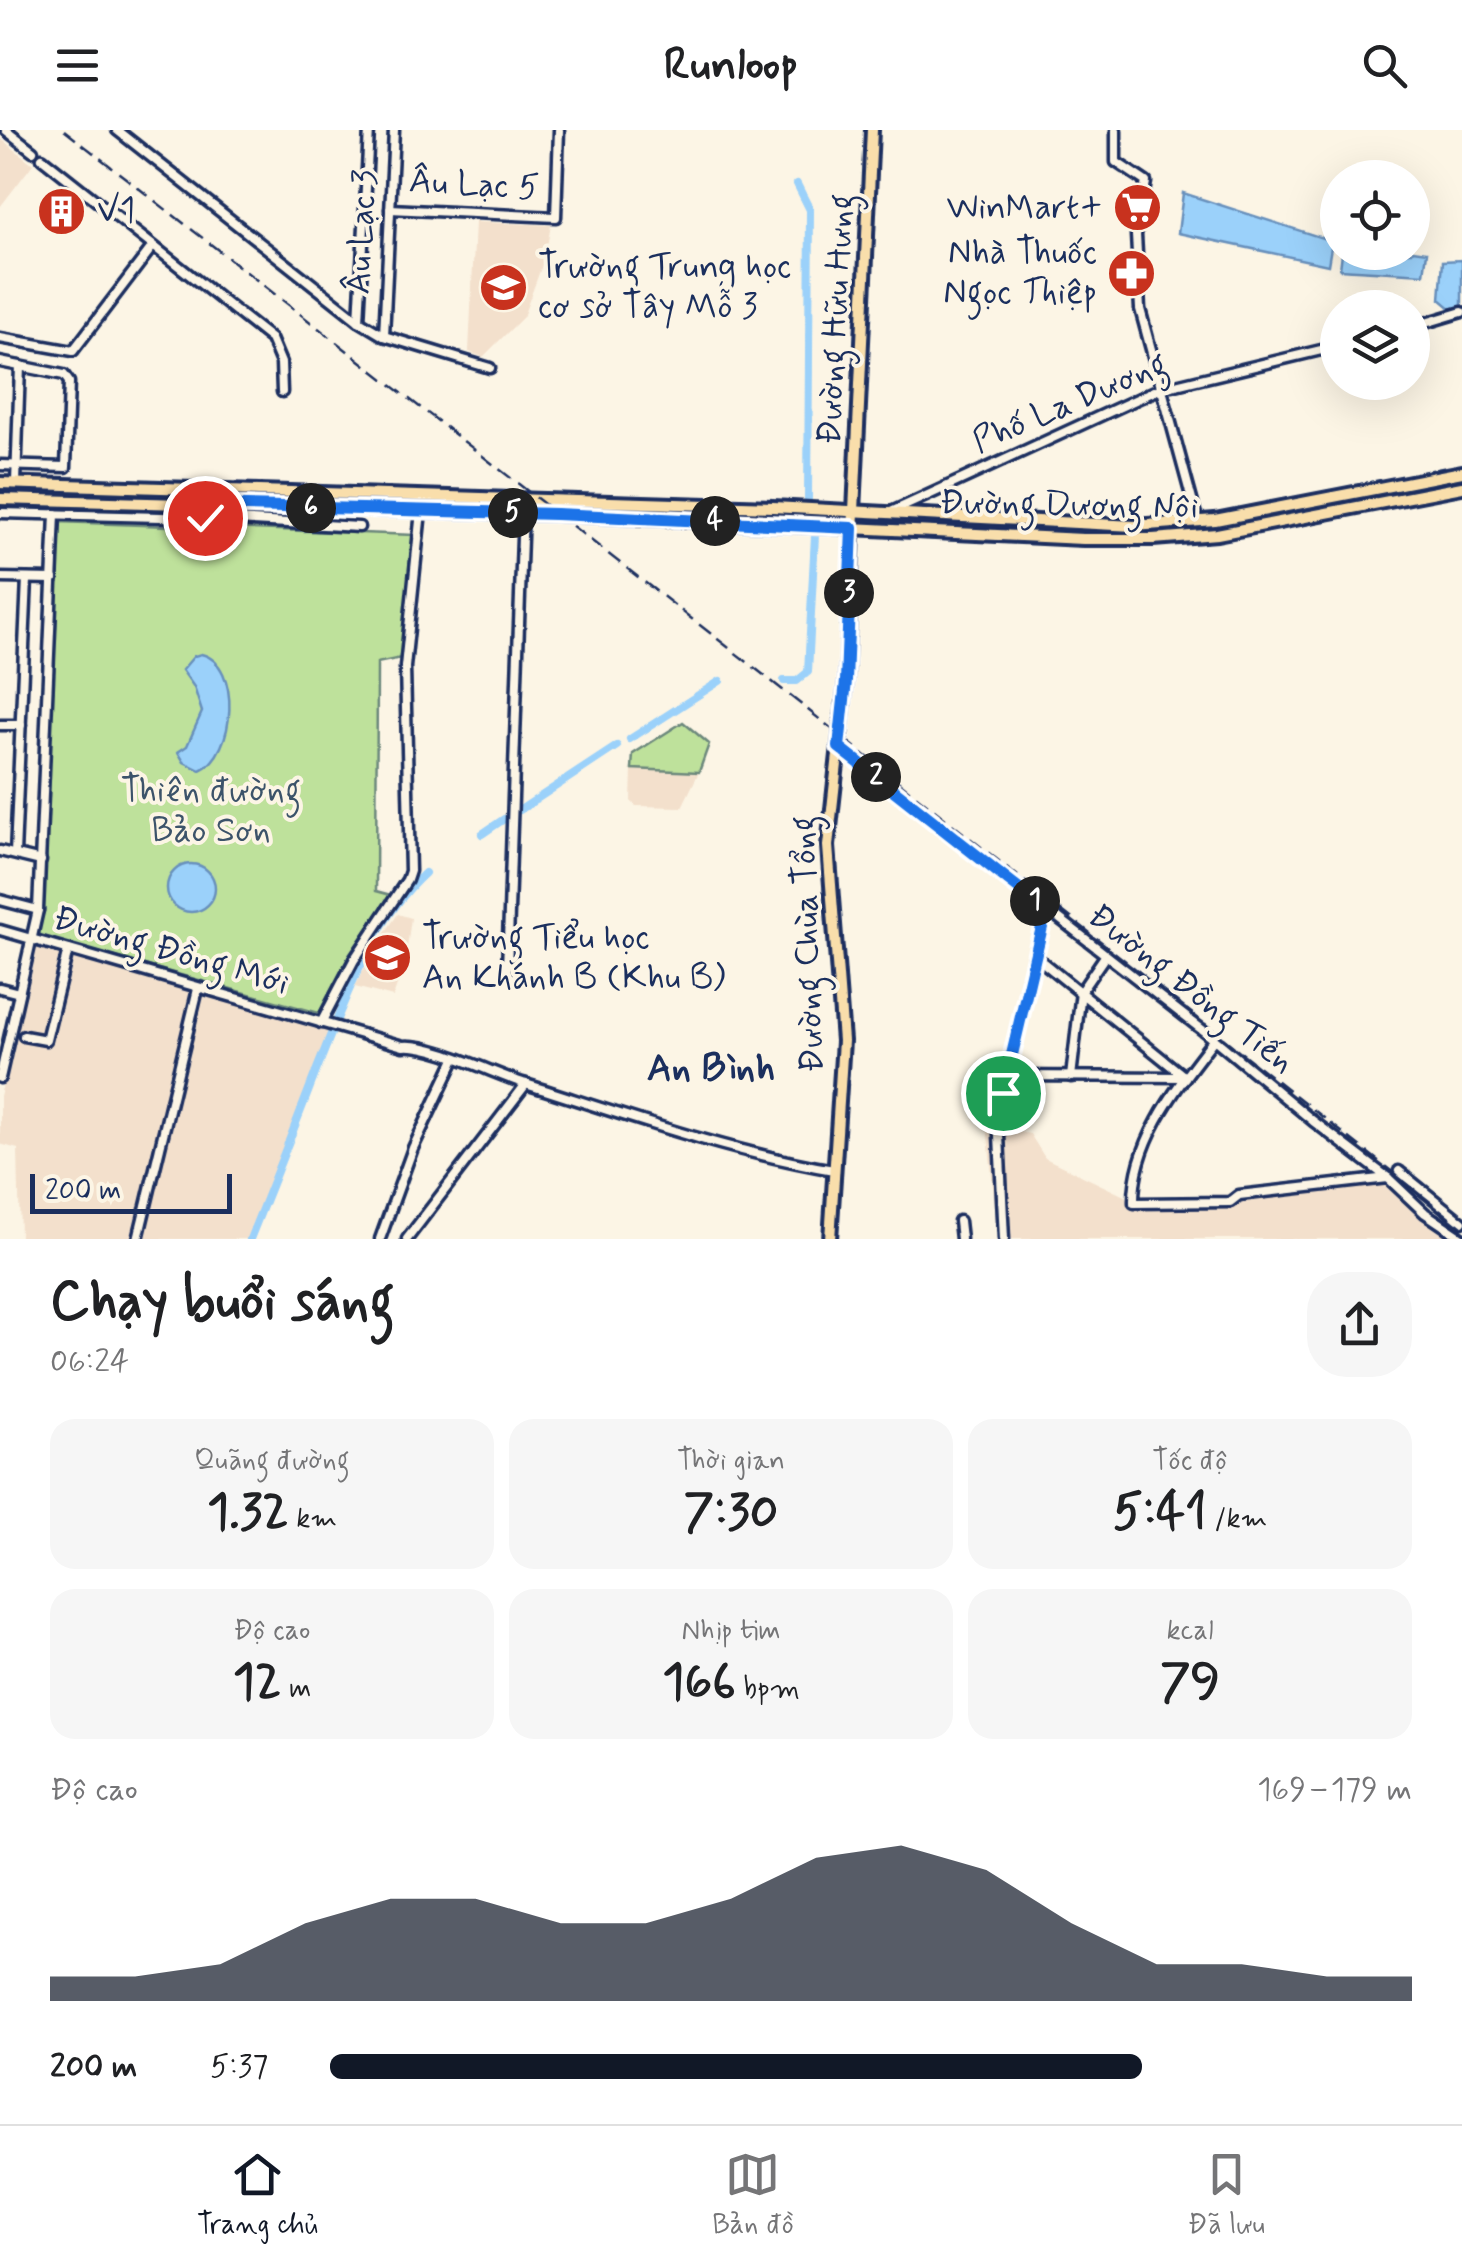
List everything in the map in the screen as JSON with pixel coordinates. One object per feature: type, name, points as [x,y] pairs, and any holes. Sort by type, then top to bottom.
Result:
[{"type":"main road","name":"Đường Hữu Hưng","points":[[852,528],[872,130]]},
{"type":"main road","name":"Đường Dương Nội","points":[[0,483],[852,511],[1134,526],[1198,522],[1462,472]]},
{"type":"main road","name":"Đường Dương Nội","points":[[0,498],[522,514],[1082,539],[1202,536],[1462,488]]},
{"type":"main road","points":[[223,489],[224,506]]},
{"type":"main road","points":[[357,493],[358,510]]},
{"type":"main road","points":[[1198,522],[1202,536]]},
{"type":"main road","name":"Đường Chùa Tổng","points":[[830,1239],[842,1028],[828,846],[846,681],[852,528]]},
{"type":"street","points":[[6,130],[33,151]]},
{"type":"street","points":[[116,130],[358,321],[384,336],[490,368]]},
{"type":"street","name":"Âu Lạc 3","points":[[358,321],[369,130]]},
{"type":"street","name":"Âu Lạc 3","points":[[384,336],[394,130]]},
{"type":"street","name":"Âu Lạc 5","points":[[390,208],[556,217],[560,130]]},
{"type":"street","points":[[1116,130],[1116,162],[1146,182],[1136,234],[1143,330],[1198,522]]},
{"type":"street","points":[[42,158],[270,339],[282,363],[282,392]]},
{"type":"street","points":[[0,338],[73,351],[153,246]]},
{"type":"street","points":[[1430,322],[1462,312]]},
{"type":"street","name":"Phố La Dương","points":[[888,513],[1159,389],[1320,350]]},
{"type":"street","points":[[0,362],[68,378],[66,467],[0,465]]},
{"type":"street","points":[[16,483],[20,366]]},
{"type":"street","points":[[507,969],[523,499]]},
{"type":"street","points":[[205,505],[205,518]]},
{"type":"street","points":[[328,1024],[354,960],[395,907],[410,871],[405,668],[421,511]]},
{"type":"street","points":[[0,513],[359,526]]},
{"type":"street","points":[[0,1078],[4,1040],[20,993],[38,910],[56,514]]},
{"type":"street","points":[[0,578],[53,579]]},
{"type":"street","points":[[14,854],[27,579]]},
{"type":"street","points":[[0,724],[21,726]]},
{"type":"street","name":"Đường Đồng Tiến","points":[[839,747],[1214,1039],[1388,1178],[1425,1214],[1462,1238]]},
{"type":"street","points":[[0,851],[41,861]]},
{"type":"street","points":[[0,900],[38,910]]},
{"type":"street","points":[[1004,1239],[997,1124],[1046,910]]},
{"type":"street","name":"Đường Đồng Mới","points":[[0,930],[402,1046],[414,1045],[441,1053],[686,1135],[834,1170]]},
{"type":"street","points":[[24,1036],[46,1040],[68,950]]},
{"type":"street","points":[[1035,956],[1184,1078]]},
{"type":"street","points":[[1071,1077],[1080,990],[1104,956]]},
{"type":"street","points":[[0,988],[20,993]]},
{"type":"street","points":[[138,1239],[198,989]]},
{"type":"street","points":[[1214,1039],[1150,1132],[1134,1203],[1230,1202],[1239,1196],[1388,1178]]},
{"type":"street","points":[[441,1053],[445,1040]]},
{"type":"street","points":[[380,1239],[413,1148],[455,1059]]},
{"type":"street","points":[[1007,1076],[1184,1078]]},
{"type":"street","points":[[406,1239],[526,1084]]},
{"type":"street","points":[[1399,1171],[1462,1222]]},
{"type":"street","points":[[959,1220],[961,1239]]},
{"type":"shaded area","points":[[0,138],[33,164],[0,207]]},
{"type":"shaded area","name":"Trường Trung học cơ sở Tây Mỗ 3","points":[[475,222],[551,225],[545,257],[523,317],[483,357],[469,352]]},
{"type":"shaded area","points":[[632,769],[699,772],[682,807],[636,806],[631,801]]},
{"type":"shaded area","name":"Trường Tiểu học An Khánh B (Khu B)","points":[[398,914],[411,918],[405,963],[393,997],[355,987],[371,953]]},
{"type":"shaded area","points":[[37,946],[330,1030],[246,1239],[20,1239],[18,1149],[0,1144],[0,1096]]},
{"type":"shaded area","points":[[987,1125],[1030,1134],[1045,1158],[1137,1202],[1224,1200],[1244,1191],[1383,1180],[1459,1239],[998,1239]]},
{"type":"green space","name":"Thiên đường Bảo Sơn","points":[[58,522],[415,535],[401,658],[377,663],[376,891],[391,895],[350,954],[319,1013],[39,936]]},
{"type":"green space","points":[[683,722],[709,744],[699,772],[632,769],[633,754]]},
{"type":"water","points":[[1183,193],[1320,237],[1320,263],[1178,233]]},
{"type":"water","points":[[1462,260],[1462,308],[1453,310],[1440,299],[1443,261]]},
{"type":"water","points":[[1357,270],[1425,270],[1424,274]]},
{"type":"water","points":[[201,654],[214,661],[223,674],[229,710],[221,747],[200,770],[184,762],[178,752],[187,746],[202,712],[194,687],[182,670]]},
{"type":"water","points":[[191,864],[208,871],[215,888],[208,905],[191,912],[174,905],[167,888],[174,871]]},
{"type":"waterway","points":[[797,184],[810,210],[808,500]]},
{"type":"waterway","points":[[784,681],[797,681],[808,672],[815,535]]},
{"type":"waterway","points":[[630,739],[720,681]]},
{"type":"waterway","points":[[520,810],[617,746]]},
{"type":"waterway","points":[[482,834],[504,819]]},
{"type":"waterway","points":[[250,1239],[359,967],[388,916],[425,873]]},
{"type":"railway","points":[[64,130],[751,665],[1462,1227]]},
{"type":"place","name":"WinMart+","points":[[1138,208]]},
{"type":"place","name":"V1","points":[[62,211]]},
{"type":"place","name":"Nhà Thuốc Ngọc Thiệp","points":[[1132,273]]},
{"type":"place","name":"Trường Trung học cơ sở Tây Mỗ 3","points":[[503,287]]},
{"type":"place","name":"Trường Tiểu học An Khánh B (Khu B)","points":[[387,958]]},
{"type":"district","name":"An Bình","points":[[711,1069]]},
{"type":"route","points":[[205,518],[205,505],[556,514],[852,528],[846,681],[839,747],[1046,910],[1003,1093]]}]
